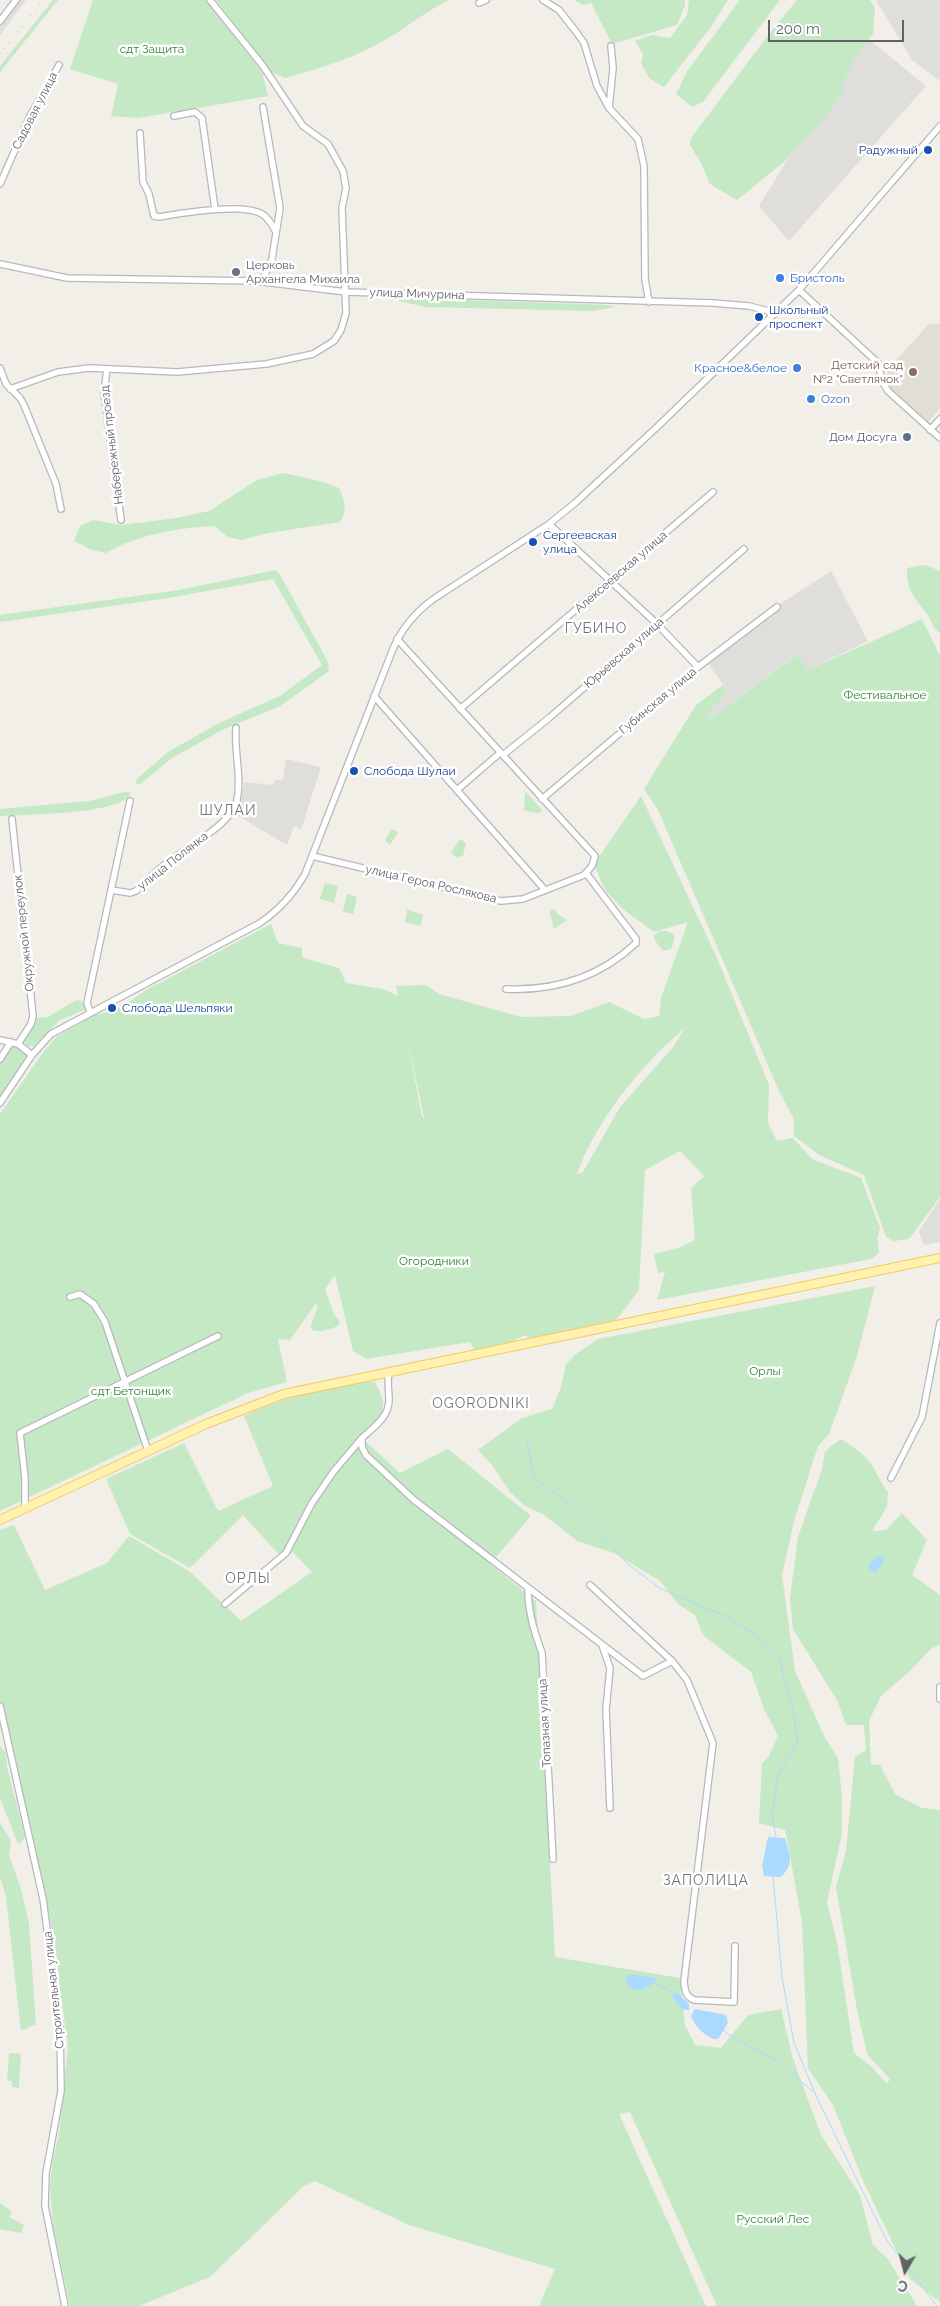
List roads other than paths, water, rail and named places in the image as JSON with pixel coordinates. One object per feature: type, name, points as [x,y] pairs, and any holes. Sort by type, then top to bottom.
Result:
[{"type":"main road","points":[[0,1520],[148,1450],[236,1411],[284,1394],[940,1258]]},
{"type":"street","points":[[0,21],[16,0]]},
{"type":"street","points":[[10,389],[58,372],[89,368],[177,372],[266,364],[313,354],[334,341],[341,330],[346,313],[342,208],[346,188],[343,171],[328,144],[303,126],[264,66],[210,0]]},
{"type":"street","points":[[480,4],[486,0]]},
{"type":"street","points":[[543,0],[559,10],[578,33],[584,43],[597,86],[609,108],[638,139],[644,166],[645,279],[649,302]]},
{"type":"street","points":[[609,108],[613,68],[611,46]]},
{"type":"street","name":"Садовая улица","points":[[0,184],[30,116],[50,77],[59,65]]},
{"type":"street","points":[[262,281],[272,259],[280,208],[263,107]]},
{"type":"street","points":[[174,116],[195,112],[202,118],[215,209]]},
{"type":"street","points":[[0,1103],[32,1055],[51,1034],[200,956],[276,913],[296,889],[312,856],[396,639],[422,607],[549,524],[575,503],[669,416],[799,290],[939,129]]},
{"type":"street","points":[[140,133],[143,182],[149,194],[154,216],[159,217],[215,209],[256,211],[271,223],[276,232]]},
{"type":"street","name":"улица Мичурина","points":[[0,264],[67,278],[262,281],[346,292],[713,303],[748,306],[776,313]]},
{"type":"street","points":[[799,290],[878,363],[886,389],[940,438]]},
{"type":"street","points":[[0,368],[6,384],[20,398],[24,405],[56,484],[61,509]]},
{"type":"street","name":"Набережный проезд","points":[[107,370],[104,393],[121,520]]},
{"type":"street","points":[[930,430],[940,419]]},
{"type":"street","name":"Алексеевская улица","points":[[460,709],[713,492]]},
{"type":"street","points":[[549,524],[657,624],[698,667]]},
{"type":"street","name":"Юрьевская улица","points":[[457,790],[549,718],[744,549]]},
{"type":"street","name":"Губинская улица","points":[[542,799],[698,667],[776,607]]},
{"type":"street","points":[[396,639],[595,856],[592,866],[586,873],[636,939],[636,943],[608,966],[568,984],[533,990],[506,989]]},
{"type":"street","points":[[374,696],[545,890]]},
{"type":"street","name":"улица Полянка","points":[[111,890],[130,893],[136,891],[164,865],[209,834],[233,811],[238,792],[236,728]]},
{"type":"street","points":[[90,1012],[87,1003],[130,801]]},
{"type":"street","name":"Окружной переулок","points":[[12,819],[33,1016],[31,1024],[18,1044]]},
{"type":"street","name":"улица Героя Рослякова","points":[[312,856],[493,900],[523,899],[586,873]]},
{"type":"street","points":[[0,1040],[18,1044],[32,1055]]},
{"type":"street","points":[[0,1059],[11,1042]]},
{"type":"street","points":[[70,1296],[80,1294],[94,1304],[105,1322],[148,1450]]},
{"type":"street","points":[[890,1478],[922,1417],[940,1323]]},
{"type":"street","points":[[25,1508],[25,1478],[20,1433],[218,1336]]},
{"type":"street","points":[[226,1604],[286,1553],[312,1503],[334,1471],[362,1438],[386,1414],[389,1400],[387,1386],[389,1372]]},
{"type":"street","points":[[362,1438],[362,1447],[366,1455],[414,1500],[643,1676],[672,1661]]},
{"type":"street","points":[[590,1585],[672,1661],[687,1680],[713,1743],[684,1981],[685,1992],[689,1998],[694,2000],[734,2002],[735,1946]]},
{"type":"street","name":"Топазная улица","points":[[528,1588],[528,1608],[532,1627],[542,1653],[553,1859]]},
{"type":"street","points":[[602,1645],[610,1668],[606,1709],[610,1808]]},
{"type":"street","points":[[940,1687],[940,1699]]},
{"type":"street","name":"Строительная улица","points":[[0,1706],[43,1899],[60,2026],[62,2091],[46,2173],[45,2206],[65,2306]]},
{"type":"water","points":[[878,1556],[884,1557],[882,1565],[875,1572],[870,1570],[868,1564]]},
{"type":"water","points":[[768,1837],[785,1838],[790,1854],[790,1863],[781,1877],[764,1876],[762,1866]]},
{"type":"water","points":[[631,1974],[655,1978],[656,1981],[645,1988],[633,1989],[626,1983],[627,1976]]},
{"type":"water","points":[[674,1993],[678,1993],[689,2004],[689,2010],[679,2006],[672,1996]]},
{"type":"water","points":[[695,2009],[726,2015],[728,2023],[718,2039],[706,2035],[695,2024],[691,2016]]},
{"type":"waterway","points":[[527,1440],[534,1478],[575,1507],[629,1565],[661,1589],[727,1617],[753,1633],[778,1655],[793,1711],[798,1740],[778,1776],[772,1814],[776,1837]]},
{"type":"waterway","points":[[773,1876],[782,1977],[794,2043],[817,2098],[886,2239],[937,2306]]},
{"type":"waterway","points":[[653,1983],[666,1988],[674,1995]]},
{"type":"waterway","points":[[724,2031],[775,2060],[814,2092]]},
{"type":"railway","points":[[0,54],[43,0]]},
{"type":"place","name":"Радужный","points":[[928,150]]},
{"type":"place","name":"Церковь Архангела Михаила","points":[[236,272]]},
{"type":"place","name":"Бристоль","points":[[780,278]]},
{"type":"place","name":"Школьный проспект","points":[[759,317]]},
{"type":"place","name":"Красное&белое","points":[[797,368]]},
{"type":"place","name":"Детский сад №2 \"Светлячок\"","points":[[913,372]]},
{"type":"place","name":"Ozon","points":[[811,399]]},
{"type":"place","name":"Дом Досуга","points":[[907,437]]},
{"type":"place","name":"Сергеевская улица","points":[[533,542]]},
{"type":"place","name":"Слобода Шулаи","points":[[354,771]]},
{"type":"place","name":"Слобода Шельпяки","points":[[112,1008]]},
{"type":"district","name":"ГУБИНО","points":[[596,629]]},
{"type":"district","name":"ШУЛАИ","points":[[228,811]]},
{"type":"district","name":"OGORODNIKI","points":[[481,1404]]},
{"type":"district","name":"ОРЛЫ","points":[[248,1579]]},
{"type":"district","name":"ЗАПОЛИЦА","points":[[706,1881]]},
{"type":"park label","name":"сдт Защита","points":[[152,49]]},
{"type":"park label","name":"Фестивальное","points":[[885,695]]},
{"type":"park label","name":"Огородники","points":[[434,1261]]},
{"type":"park label","name":"Орлы","points":[[765,1371]]},
{"type":"park label","name":"сдт Бетонщик","points":[[131,1391]]},
{"type":"park label","name":"Русский Лес","points":[[773,2219]]}]
